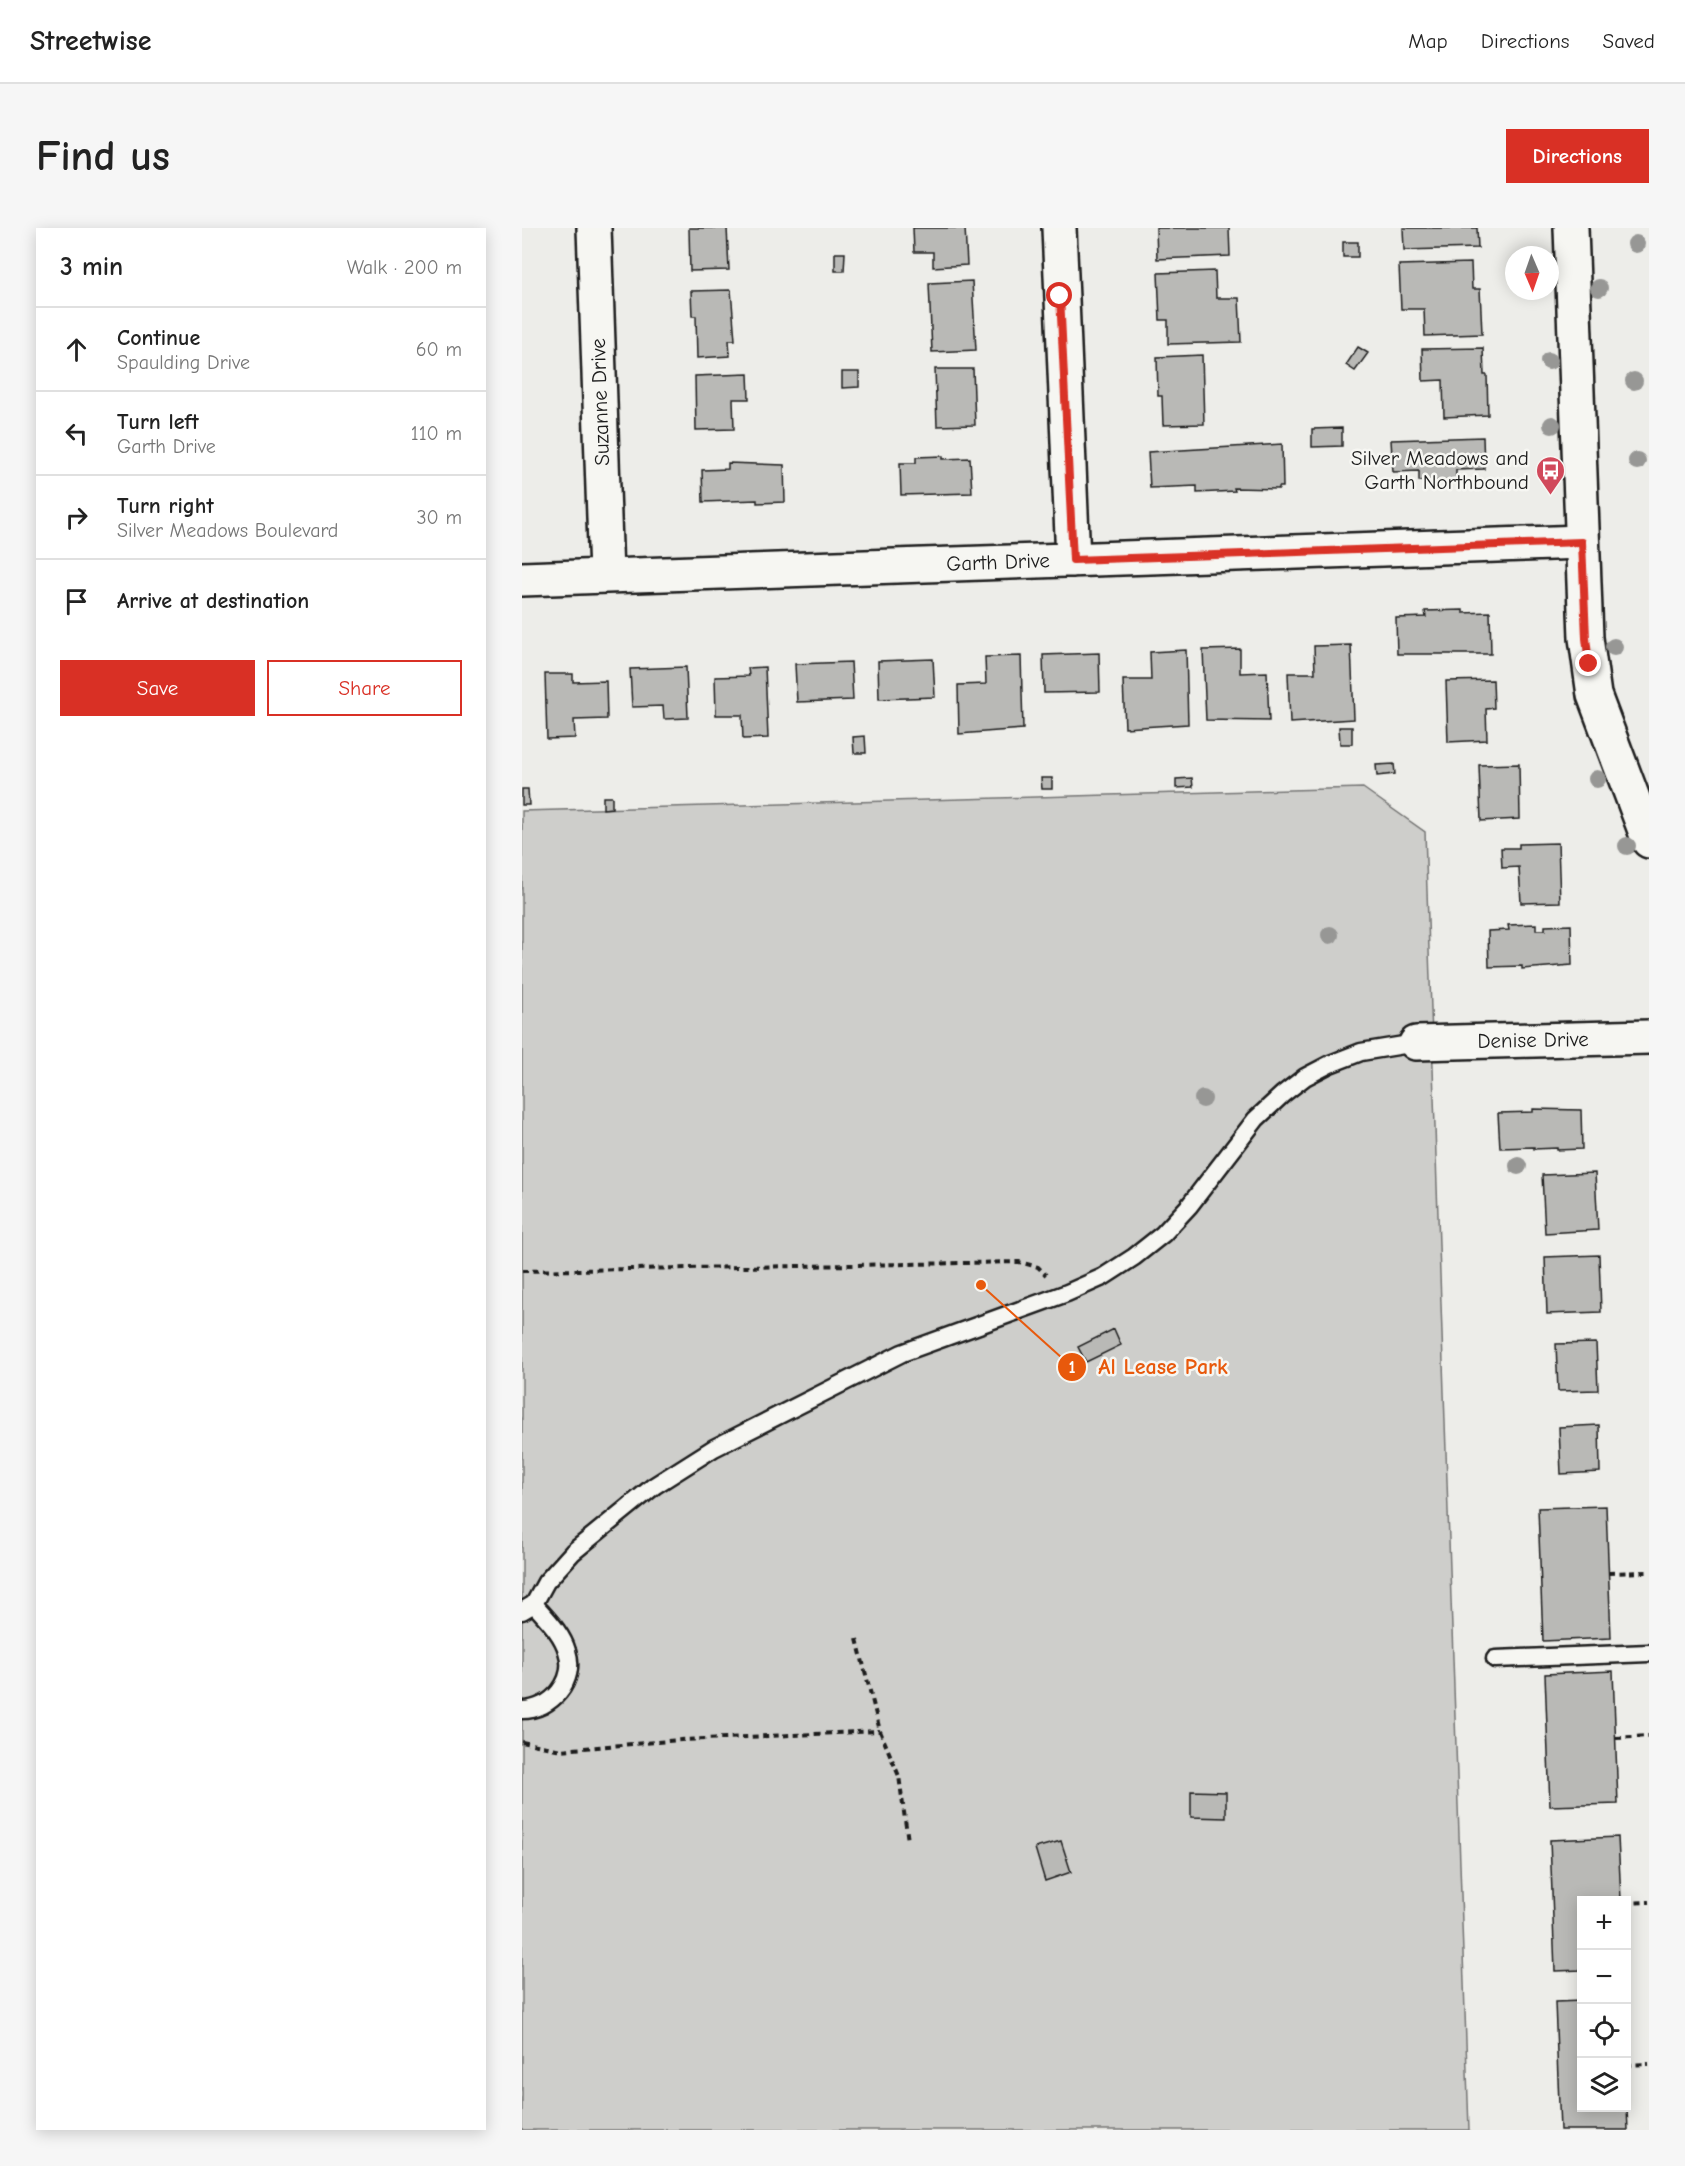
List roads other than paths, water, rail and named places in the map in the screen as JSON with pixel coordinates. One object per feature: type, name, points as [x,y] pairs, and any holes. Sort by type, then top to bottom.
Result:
[{"type":"street","name":"Suzanne Drive","points":[[594,228],[606,575]]},
{"type":"street","points":[[1059,228],[1060,296],[1073,560]]},
{"type":"street","points":[[1571,228],[1586,638],[1594,695],[1649,841]]},
{"type":"street","name":"Garth Drive","points":[[522,579],[1582,542]]},
{"type":"street","name":"Denise Drive","points":[[1416,1043],[1649,1037]]},
{"type":"lane","points":[[522,1710],[531,1710],[554,1698],[568,1676],[569,1660],[565,1645],[528,1608],[546,1582],[573,1552],[654,1486],[714,1448],[902,1353],[1067,1293],[1103,1276],[1134,1257],[1163,1234],[1189,1206],[1256,1119],[1305,1077],[1361,1052],[1416,1043]]},
{"type":"lane","points":[[1495,1659],[1649,1653]]},
{"type":"place","name":"Silver Meadows and Garth Northbound","points":[[1550,496]]},
{"type":"place","name":"Al Lease Park","points":[[981,1285]]}]
